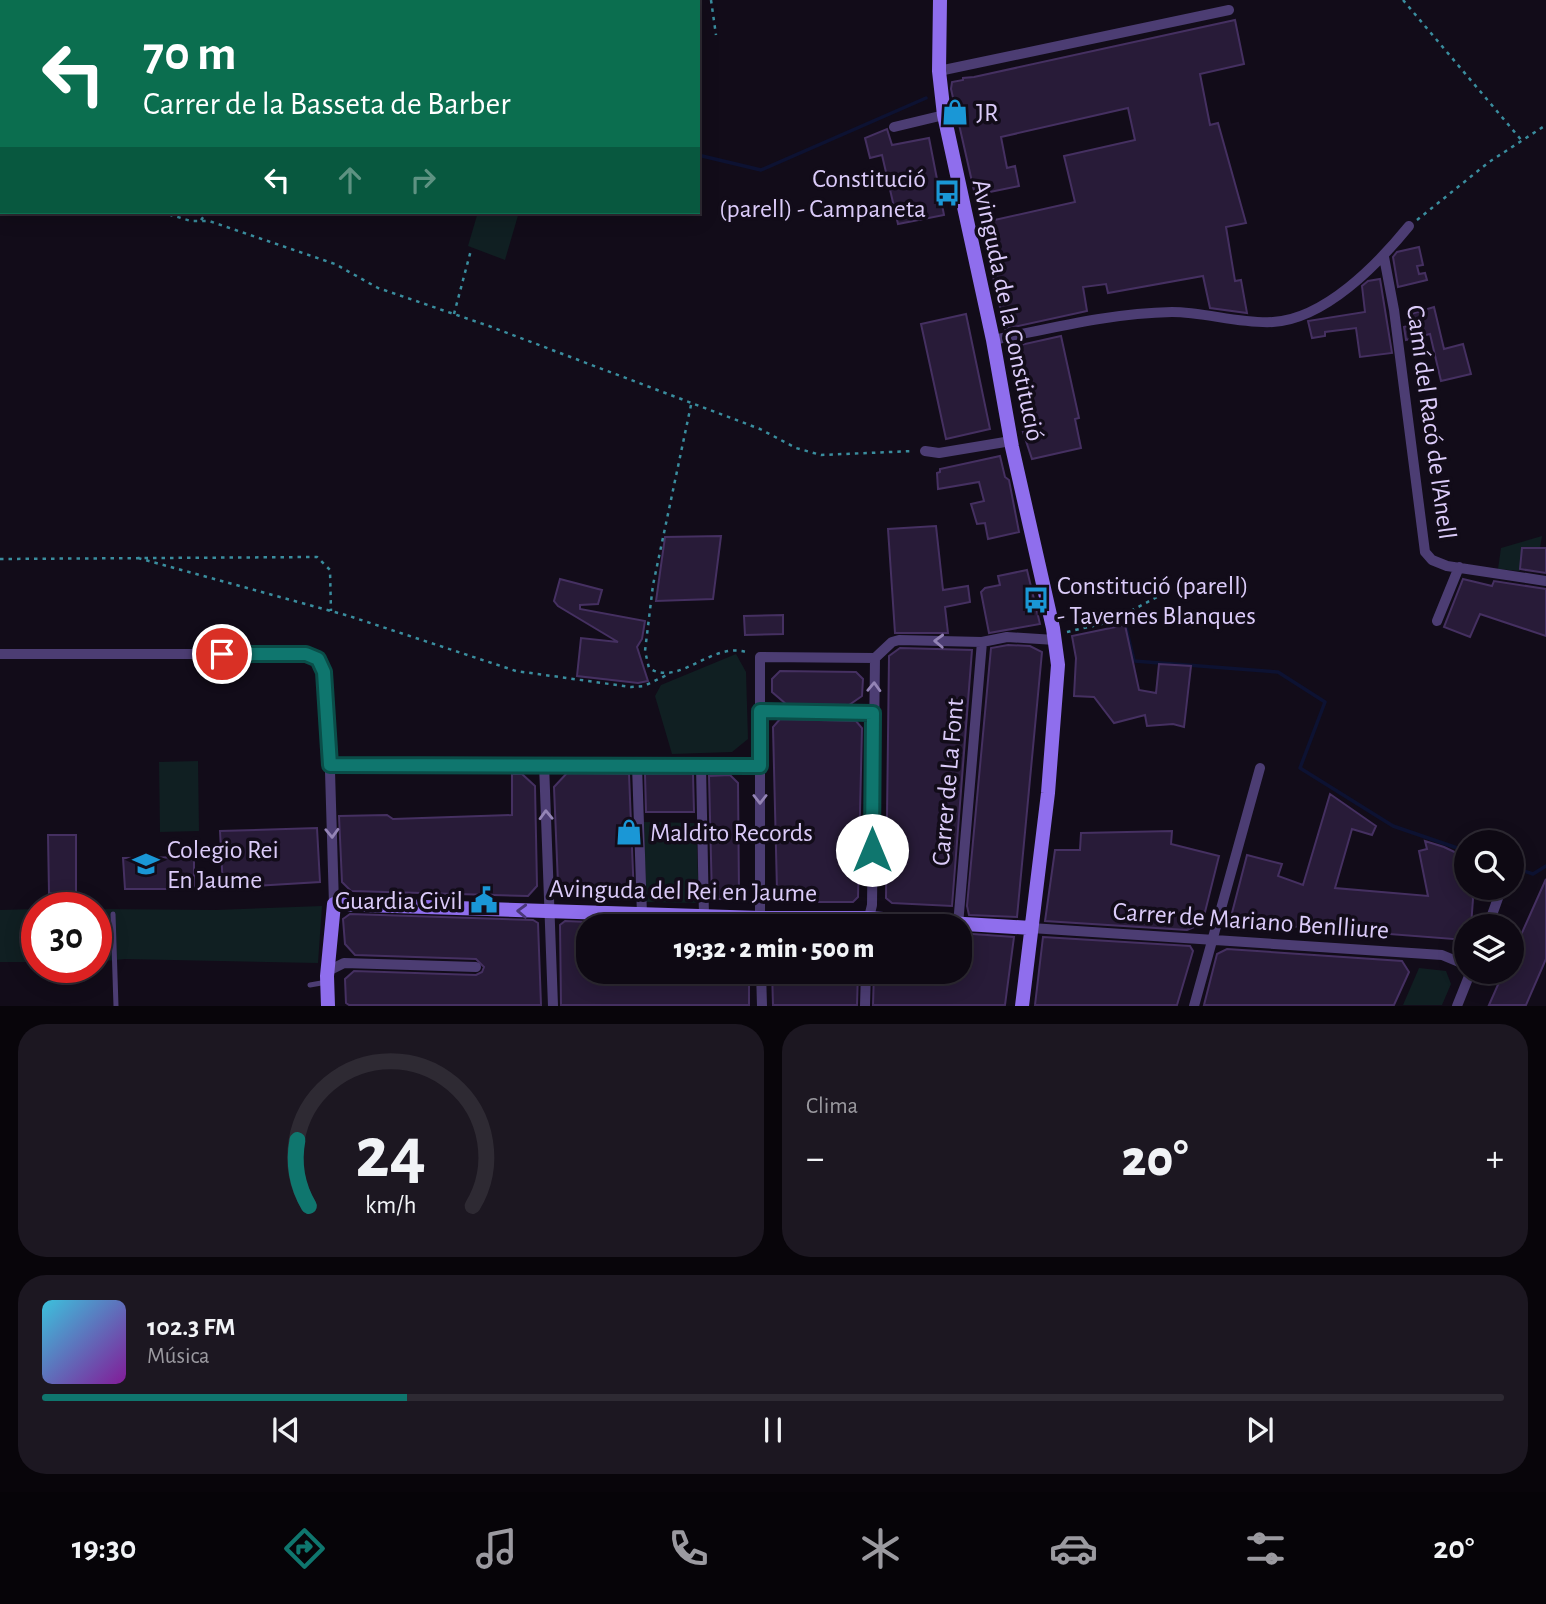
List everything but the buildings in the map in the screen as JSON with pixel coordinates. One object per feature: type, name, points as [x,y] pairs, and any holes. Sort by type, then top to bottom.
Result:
[{"type":"main road","name":"Avinguda de la Constitució","points":[[940,0],[939,71],[943,115],[993,340],[1011,441],[1054,634],[1058,665],[1048,793],[1022,1006]]},
{"type":"main road","name":"Avinguda del Rei en Jaume","points":[[334,905],[611,914]]},
{"type":"main road","points":[[328,1006],[327,976],[334,905]]},
{"type":"main road","name":"Avinguda del Rei en Jaume","points":[[972,926],[1031,928]]},
{"type":"street","points":[[939,71],[1229,10]]},
{"type":"street","points":[[894,127],[943,115]]},
{"type":"street","points":[[993,340],[1106,316],[1174,312],[1275,322],[1307,314],[1384,257],[1409,226]]},
{"type":"street","name":"Camí del Racó de l'Anell","points":[[1384,257],[1394,310],[1425,552],[1432,560],[1459,567],[1546,581]]},
{"type":"street","points":[[925,451],[939,453],[1011,441]]},
{"type":"street","points":[[1437,621],[1459,567]]},
{"type":"street","points":[[760,914],[760,657],[875,658],[892,642],[900,640],[982,642],[1007,637],[1054,634]]},
{"type":"street","name":"Carrer de La Font","points":[[959,914],[982,642]]},
{"type":"street","points":[[0,654],[306,654],[318,659],[324,672],[334,905]]},
{"type":"street","points":[[869,914],[872,905],[875,658]]},
{"type":"street","points":[[760,711],[873,713]]},
{"type":"street","points":[[544,764],[553,1006]]},
{"type":"street","points":[[330,765],[760,766]]},
{"type":"street","points":[[637,765],[642,914]]},
{"type":"street","points":[[701,765],[704,914]]},
{"type":"street","points":[[1194,1006],[1260,768]]},
{"type":"street","name":"Carrer de Mariano Benlliure","points":[[1031,928],[1441,955],[1454,960]]},
{"type":"street","points":[[331,951],[344,963]]},
{"type":"street","points":[[327,976],[344,963],[476,967]]},
{"type":"street","points":[[761,984],[762,1006]]},
{"type":"street","points":[[865,1006],[866,984]]},
{"type":"street","points":[[1457,1006],[1466,984]]},
{"type":"lane","points":[[113,914],[116,1006]]},
{"type":"lane","points":[[310,985],[327,976]]},
{"type":"path","points":[[711,0],[716,35]]},
{"type":"path","points":[[1402,0],[1523,142]]},
{"type":"path","points":[[1409,226],[1489,162],[1546,125]]},
{"type":"path","points":[[168,214],[191,221],[201,220],[335,264],[378,288],[760,429],[796,448],[821,455],[925,451]]},
{"type":"path","points":[[201,220],[206,214]]},
{"type":"path","points":[[454,314],[471,250]]},
{"type":"path","points":[[669,674],[649,668],[645,651],[653,584],[691,405]]},
{"type":"path","points":[[0,559],[317,557],[330,570],[331,611]]},
{"type":"path","points":[[138,558],[331,611],[516,671],[631,687],[644,686],[727,649],[741,650],[760,657]]},
{"type":"path","points":[[1054,634],[1110,622],[1170,590]]},
{"type":"shaded area","points":[[477,214],[518,214],[505,260],[468,246]]},
{"type":"shaded area","points":[[1542,536],[1540,548],[1522,548],[1520,571],[1498,569],[1501,548]]},
{"type":"shaded area","points":[[736,654],[746,672],[748,739],[732,752],[672,754],[655,696],[661,685]]},
{"type":"shaded area","points":[[198,761],[199,831],[160,832],[159,762]]},
{"type":"shaded area","points":[[644,822],[696,823],[699,903],[646,902]]},
{"type":"shaded area","points":[[322,906],[318,963],[112,960],[112,909],[215,910]]},
{"type":"shaded area","points":[[21,909],[21,962],[0,962],[0,910]]},
{"type":"shaded area","points":[[1419,968],[1446,971],[1451,984],[1442,1005],[1403,1005]]},
{"type":"waterway","points":[[700,155],[761,170],[926,98]]},
{"type":"waterway","points":[[1121,622],[1125,623],[1134,661],[1278,672],[1325,702],[1300,768],[1393,826],[1454,847]]},
{"type":"waterway","points":[[1524,871],[1533,874],[1546,866]]},
{"type":"place","name":"JR","points":[[955,112]]},
{"type":"place","name":"Constitució (parell) - Campaneta","points":[[947,193]]},
{"type":"place","name":"Constitució (parell) - Tavernes Blanques","points":[[1036,600]]},
{"type":"place","name":"Maldito Records","points":[[629,832]]},
{"type":"place","name":"Colegio Rei En Jaume","points":[[146,864]]},
{"type":"place","name":"Guardia Civil","points":[[484,900]]},
{"type":"route","points":[[222,654],[306,654],[318,659],[324,672],[330,765],[760,766],[760,711],[873,713],[872,850]]}]
